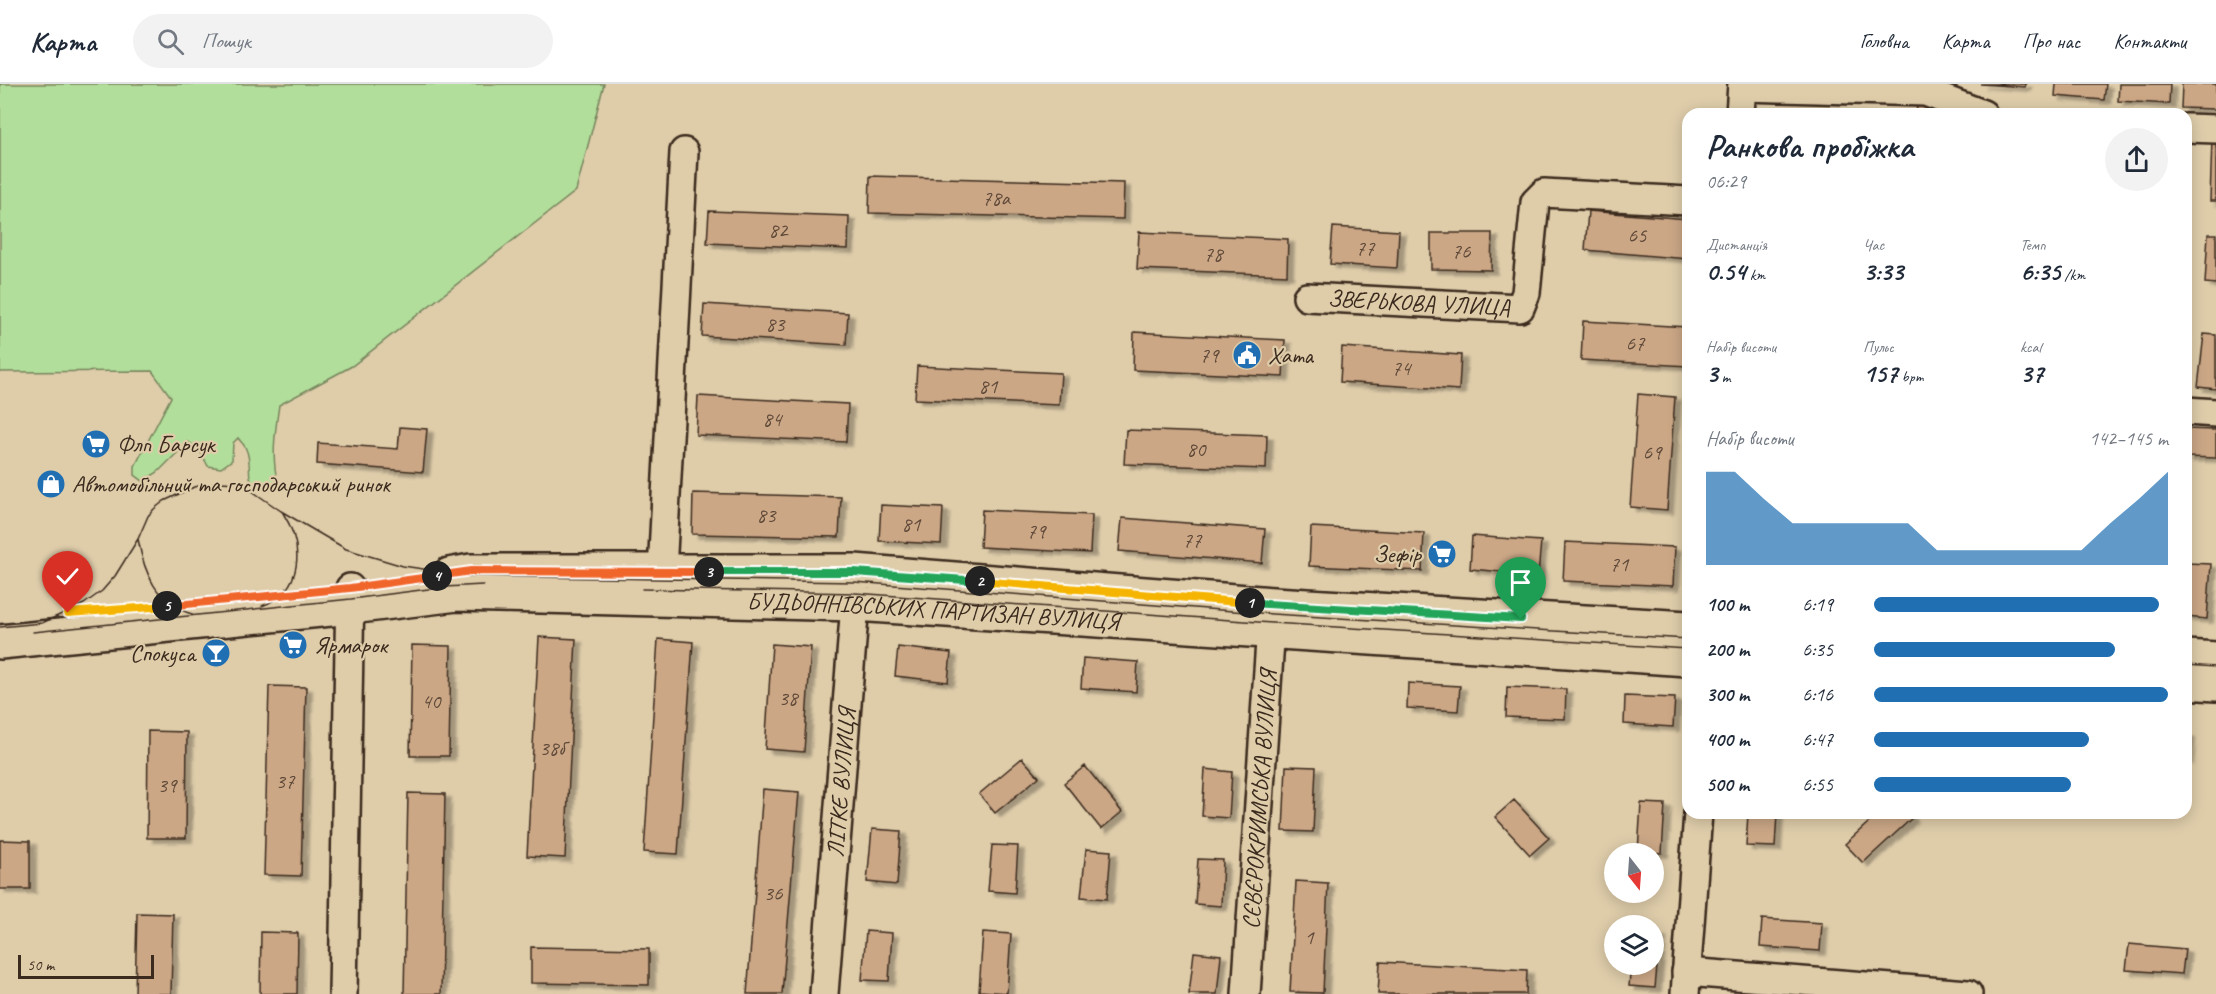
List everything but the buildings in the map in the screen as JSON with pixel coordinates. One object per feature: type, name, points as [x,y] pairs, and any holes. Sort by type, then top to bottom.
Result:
[{"type":"main road","name":"БУДЬОННІВСЬКИХ ПАРТИЗАН ВУЛИЦЯ","points":[[0,642],[351,598],[471,571],[854,572],[1272,619],[1682,658]]},
{"type":"main road","name":"БУДЬОННІВСЬКИХ ПАРТИЗАН ВУЛИЦЯ","points":[[0,620],[351,598],[457,594],[855,604],[1272,619],[1682,628]]},
{"type":"main road","points":[[2192,657],[2216,659]]},
{"type":"main road","points":[[2192,682],[2216,684]]},
{"type":"street","points":[[1740,108],[1742,85],[1925,93],[1966,108]]},
{"type":"street","points":[[2192,128],[2216,129]]},
{"type":"street","points":[[662,572],[684,152]]},
{"type":"street","name":"ЗВЕРЬКОВА УЛИЦА","points":[[1307,297],[1520,308],[1526,293],[1535,202],[1544,193],[1682,201]]},
{"type":"street","points":[[2192,411],[2216,413]]},
{"type":"street","name":"ЛІТКЕ ВУЛИЦЯ","points":[[824,994],[855,604],[854,572]]},
{"type":"street","points":[[343,994],[351,598]]},
{"type":"street","name":"СЄВЄРОКРИМСЬКА ВУЛИЦЯ","points":[[1246,994],[1272,619]]},
{"type":"street","points":[[1698,819],[1685,983],[1968,994]]},
{"type":"green space","points":[[0,84],[604,84],[576,191],[352,366],[279,405],[274,455],[278,484],[269,490],[260,488],[251,480],[248,456],[238,438],[233,443],[232,460],[221,468],[208,466],[199,449],[188,442],[158,472],[143,481],[135,475],[135,466],[171,397],[152,371],[0,372]]},
{"type":"tram line","points":[[0,627],[42,623],[84,604],[102,591],[115,576],[154,509],[164,501],[194,487],[221,482],[237,483],[252,491],[346,549],[403,566],[470,576],[854,582],[1272,614],[1682,639]]},
{"type":"tram line","points":[[262,606],[276,599],[286,589],[293,578],[296,566],[297,553],[294,539],[283,513]]},
{"type":"tram line","points":[[138,539],[148,575],[161,595],[169,603],[192,614]]},
{"type":"tram line","points":[[33,632],[351,599],[444,587],[483,585]]},
{"type":"tram line","points":[[642,589],[855,593],[1272,623],[1682,649]]},
{"type":"tram line","points":[[2192,665],[2216,667]]},
{"type":"place","name":"Хата","points":[[1247,355]]},
{"type":"place","name":"Флп Барсук","points":[[96,444]]},
{"type":"place","name":"Автомобільний та господарський ринок","points":[[51,484]]},
{"type":"place","name":"Зефір","points":[[1442,554]]},
{"type":"place","name":"Ярмарок","points":[[293,645]]},
{"type":"place","name":"Спокуса","points":[[216,653]]},
{"type":"route","points":[[68,613],[350,588],[471,571],[854,572],[1273,604],[1521,619]]}]
